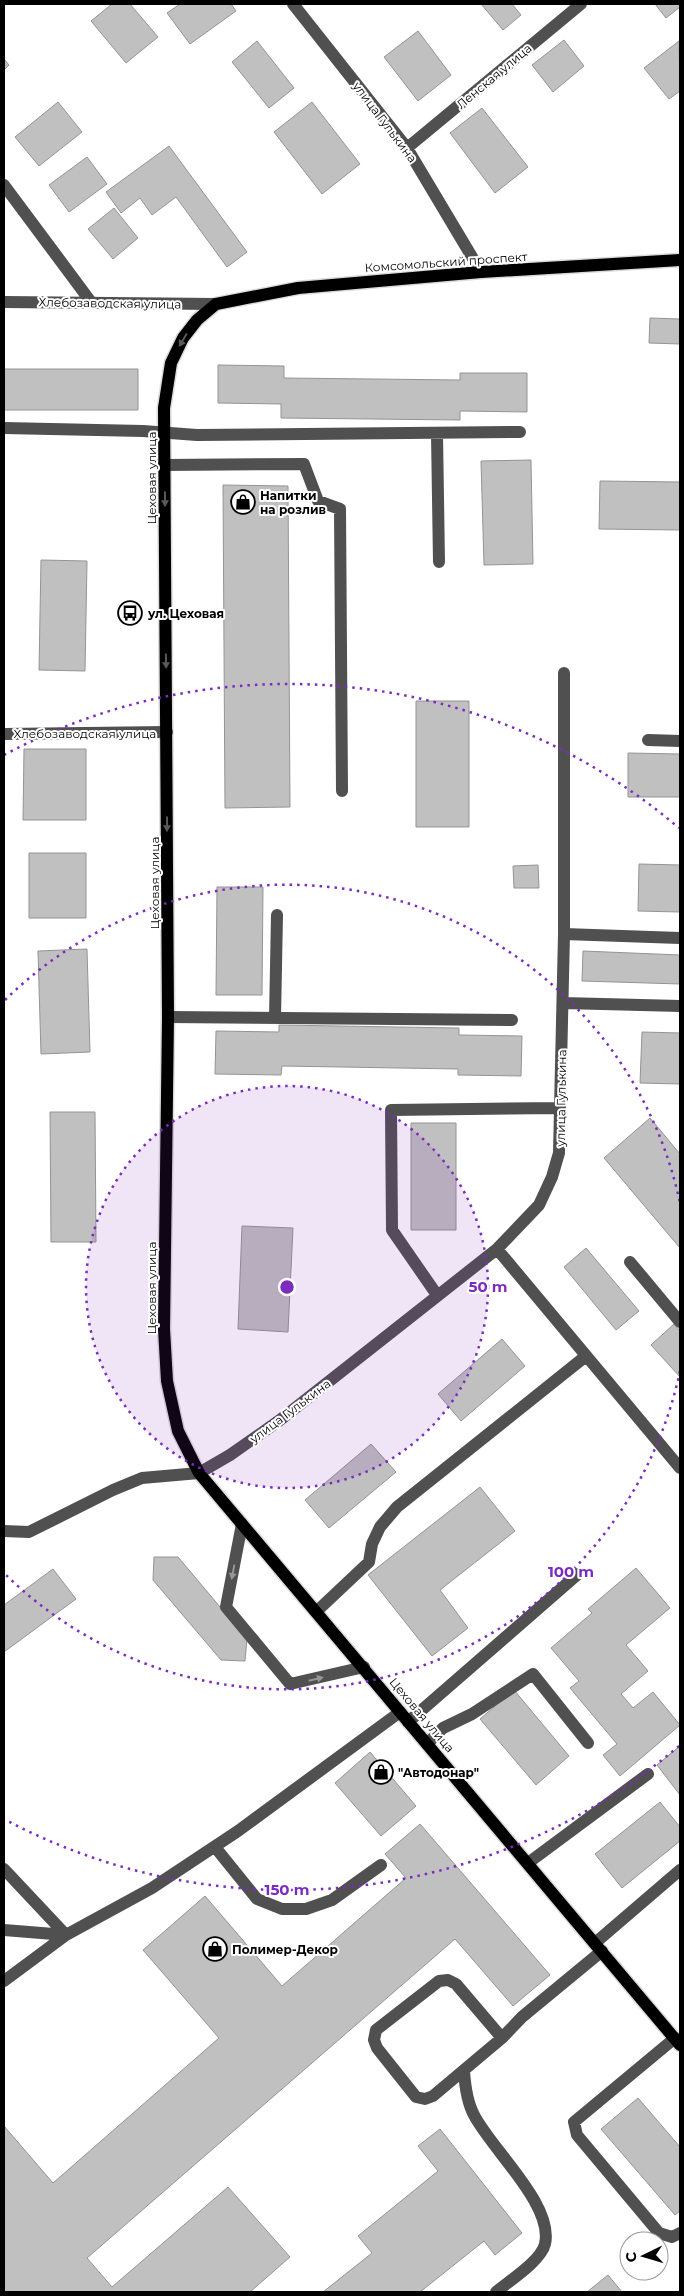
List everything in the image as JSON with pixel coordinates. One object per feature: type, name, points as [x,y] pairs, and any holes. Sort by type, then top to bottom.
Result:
[{"type":"main road","name":"Комсомольский проспект","points":[[216,304],[298,288],[481,272],[680,260]]},
{"type":"main road","name":"Цеховая улица","points":[[216,304],[197,320],[183,338],[171,363],[166,382],[164,432],[168,1017],[164,1329],[167,1372],[178,1431],[200,1473],[678,2041]]},
{"type":"street","name":"улица Гулькина","points":[[293,4],[407,148],[481,272]]},
{"type":"street","name":"Ленская улица","points":[[407,148],[581,4]]},
{"type":"street","points":[[4,185],[91,302]]},
{"type":"street","name":"Хлебозаводская улица","points":[[4,302],[216,304]]},
{"type":"street","points":[[4,428],[164,432],[197,435],[520,432]]},
{"type":"street","points":[[437,434],[439,562]]},
{"type":"street","points":[[164,465],[304,464],[318,501],[340,509],[342,791]]},
{"type":"street","name":"улица Гулькина","points":[[200,1473],[230,1456],[280,1420],[497,1249],[539,1205],[549,1184],[559,1153],[564,934],[564,673]]},
{"type":"street","name":"Хлебозаводская улица","points":[[4,734],[167,732]]},
{"type":"street","points":[[648,740],[680,740]]},
{"type":"street","points":[[276,1018],[277,915]]},
{"type":"street","points":[[564,934],[680,938]]},
{"type":"street","points":[[563,1003],[680,1006]]},
{"type":"street","points":[[168,1017],[512,1020]]},
{"type":"street","points":[[437,1295],[392,1230],[391,1110],[560,1108]]},
{"type":"street","points":[[497,1249],[680,1468]]},
{"type":"street","points":[[630,1262],[680,1322]]},
{"type":"street","points":[[317,1611],[369,1562],[372,1544],[380,1527],[397,1507],[586,1356]]},
{"type":"street","points":[[4,1531],[29,1532],[113,1490],[142,1478],[200,1473]]},
{"type":"street","points":[[242,1524],[226,1607],[290,1684],[364,1667]]},
{"type":"street","points":[[4,1980],[66,1935],[152,1888],[404,1717],[578,1574]]},
{"type":"street","points":[[427,1744],[443,1728],[472,1714],[532,1674],[588,1743]]},
{"type":"street","points":[[528,1863],[648,1774]]},
{"type":"street","points":[[215,1846],[257,1899],[282,1909],[306,1909],[332,1900],[381,1865]]},
{"type":"street","points":[[4,1869],[66,1935]]},
{"type":"street","points":[[502,2038],[456,1984],[448,1980],[439,1981],[376,2030],[374,2040],[377,2048],[416,2097],[425,2099],[434,2096],[502,2038],[522,2017],[680,1870]]},
{"type":"street","points":[[4,1930],[66,1935]]},
{"type":"street","points":[[678,2041],[574,2122],[577,2135],[659,2233],[672,2237],[680,2233]]},
{"type":"street","points":[[464,2071],[466,2089],[474,2114],[494,2146],[536,2201],[545,2231],[544,2246],[532,2263],[496,2292]]},
{"type":"building","points":[[112,4],[130,4],[158,37],[126,63],[91,21]]},
{"type":"building","points":[[180,4],[231,4],[236,11],[190,44],[167,13]]},
{"type":"building","points":[[481,4],[512,4],[521,15],[503,30]]},
{"type":"building","points":[[655,4],[680,4],[680,7],[666,18]]},
{"type":"building","points":[[418,31],[451,75],[418,101],[384,57]]},
{"type":"building","points":[[564,40],[584,66],[553,92],[532,65]]},
{"type":"building","points":[[257,41],[294,88],[269,108],[232,62]]},
{"type":"building","points":[[679,41],[680,91],[669,99],[644,68]]},
{"type":"building","points":[[4,59],[9,65],[4,70]]},
{"type":"building","points":[[58,102],[82,132],[39,166],[15,137]]},
{"type":"building","points":[[312,102],[360,164],[322,194],[274,132]]},
{"type":"building","points":[[482,108],[528,167],[495,193],[450,133]]},
{"type":"building","points":[[169,146],[247,252],[227,267],[176,197],[152,215],[140,198],[121,213],[106,192]]},
{"type":"building","points":[[87,157],[107,184],[69,212],[49,185]]},
{"type":"building","points":[[114,208],[138,238],[113,259],[88,229]]},
{"type":"building","points":[[650,318],[680,319],[680,344],[649,343]]},
{"type":"building","points":[[218,365],[284,366],[284,378],[460,380],[460,373],[527,373],[527,412],[460,411],[460,420],[281,418],[281,404],[218,403]]},
{"type":"building","points":[[4,369],[138,369],[138,410],[4,410]]},
{"type":"building","points":[[531,460],[533,564],[484,565],[481,461]]},
{"type":"building","points":[[600,481],[680,482],[680,530],[599,529]]},
{"type":"building","points":[[223,485],[288,486],[290,807],[225,808]]},
{"type":"building","points":[[41,560],[87,561],[85,671],[39,670]]},
{"type":"building","points":[[416,701],[469,701],[469,827],[416,827]]},
{"type":"building","points":[[24,749],[86,749],[86,820],[23,820]]},
{"type":"building","points":[[628,753],[680,754],[680,797],[628,797]]},
{"type":"building","points":[[29,853],[86,853],[86,918],[29,918]]},
{"type":"building","points":[[639,864],[680,865],[680,912],[638,911]]},
{"type":"building","points":[[538,865],[539,888],[514,888],[513,866]]},
{"type":"building","points":[[217,887],[263,887],[262,995],[216,995]]},
{"type":"building","points":[[87,949],[90,1052],[41,1054],[38,951]]},
{"type":"building","points":[[583,951],[680,955],[680,984],[582,981]]},
{"type":"building","points":[[279,1025],[459,1028],[459,1035],[522,1036],[521,1076],[458,1075],[458,1069],[282,1066],[281,1075],[215,1074],[216,1031],[279,1032]]},
{"type":"building","points":[[642,1032],[680,1033],[680,1084],[640,1083]]},
{"type":"building","points":[[50,1112],[95,1112],[96,1242],[51,1242]]},
{"type":"building","points":[[650,1118],[680,1154],[680,1248],[604,1158]]},
{"type":"building","points":[[411,1123],[456,1123],[456,1230],[411,1230]]},
{"type":"building","points":[[242,1226],[293,1228],[288,1332],[238,1329]]},
{"type":"building","points":[[586,1248],[639,1311],[616,1330],[564,1267]]},
{"type":"building","points":[[674,1324],[680,1331],[680,1377],[651,1345]]},
{"type":"building","points":[[502,1339],[525,1366],[461,1421],[438,1394]]},
{"type":"building","points":[[371,1444],[396,1472],[329,1528],[305,1500]]},
{"type":"building","points":[[480,1487],[515,1531],[440,1590],[468,1628],[432,1656],[368,1575]]},
{"type":"building","points":[[154,1557],[178,1557],[247,1639],[245,1661],[221,1660],[153,1580]]},
{"type":"building","points":[[636,1568],[670,1608],[626,1645],[648,1671],[621,1694],[633,1708],[653,1692],[680,1725],[620,1776],[603,1755],[617,1744],[570,1688],[579,1681],[551,1648],[592,1613],[588,1609]]},
{"type":"building","points":[[53,1569],[76,1599],[4,1652],[4,1605]]},
{"type":"building","points":[[514,1690],[569,1756],[536,1785],[480,1719]]},
{"type":"building","points":[[680,1746],[680,1795],[657,1765]]},
{"type":"building","points":[[370,1752],[416,1806],[381,1836],[335,1783]]},
{"type":"building","points":[[660,1802],[680,1827],[680,1841],[622,1888],[595,1854]]},
{"type":"building","points":[[420,1824],[550,1975],[513,2006],[455,1939],[87,2258],[112,2287],[228,2187],[290,2257],[250,2292],[4,2292],[4,2126],[53,2183],[219,2038],[143,1950],[205,1896],[282,1986],[406,1878],[385,1854]]},
{"type":"building","points":[[638,2098],[680,2147],[680,2211],[675,2215],[601,2129]]},
{"type":"building","points":[[440,2129],[522,2233],[495,2255],[484,2241],[420,2292],[323,2292],[372,2253],[358,2236],[438,2171],[418,2146]]},
{"type":"building","points":[[608,2275],[622,2292],[587,2292]]},
{"type":"place","name":"Напитки на розлив","points":[[243,502]]},
{"type":"place","name":"ул. Цеховая","points":[[130,613]]},
{"type":"place","name":"\"Автодонар\"","points":[[381,1772]]},
{"type":"place","name":"Полимер-Декор","points":[[215,1949]]}]
